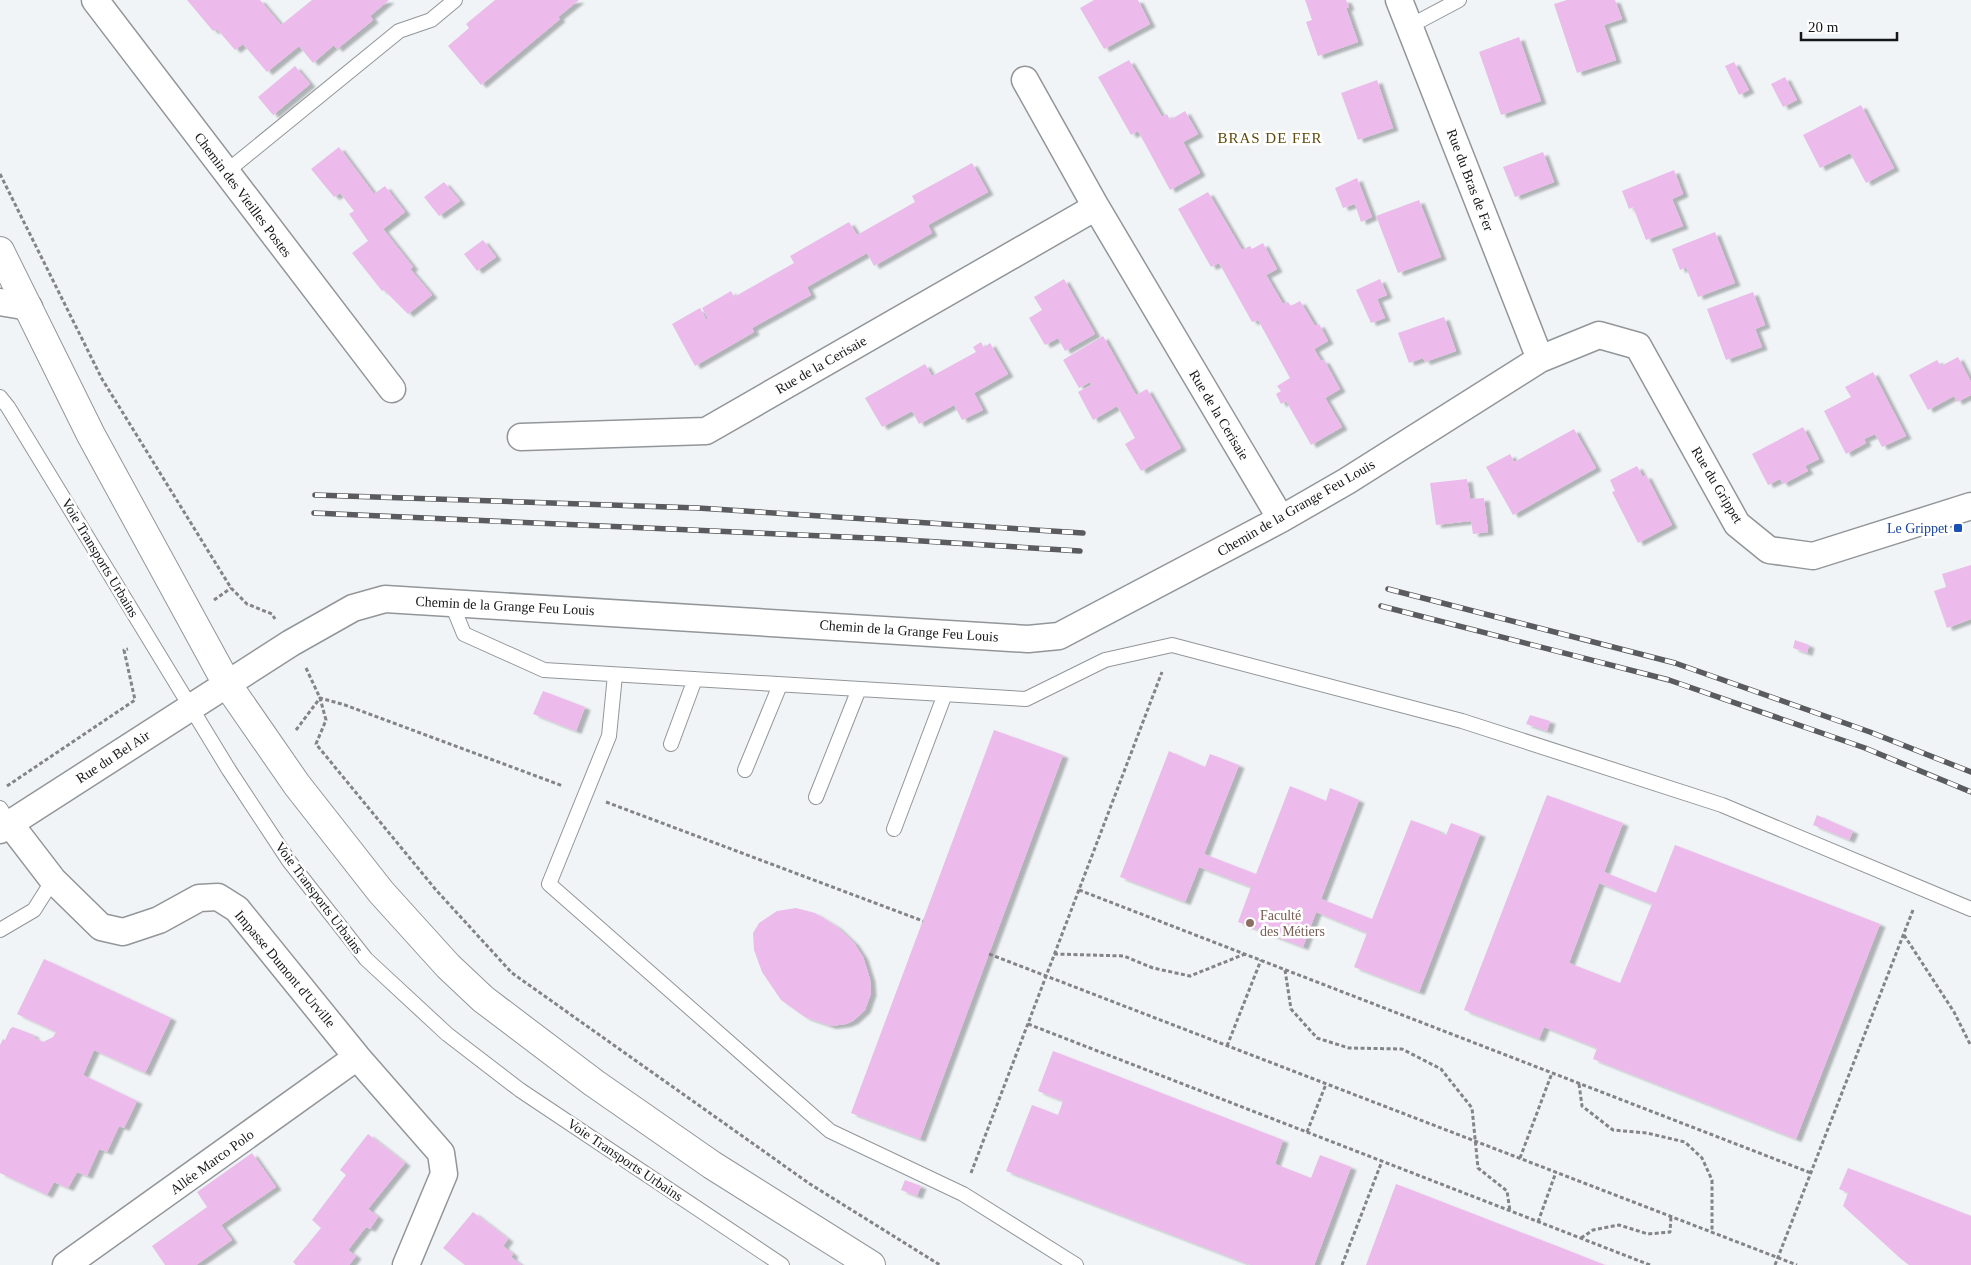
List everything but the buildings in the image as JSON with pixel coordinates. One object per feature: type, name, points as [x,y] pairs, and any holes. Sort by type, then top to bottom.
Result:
[{"type":"street","name":"Chemin des Vieilles Postes","points":[[95,0],[392,389]]},
{"type":"street","name":"Rue du Bras de Fer","points":[[1399,0],[1540,359]]},
{"type":"street","name":"Rue de la Cerisaie","points":[[1025,80],[1096,207],[1281,519]]},
{"type":"street","name":"Rue de la Cerisaie","points":[[521,437],[706,431],[1096,207]]},
{"type":"street","points":[[0,251],[91,435],[227,684],[298,786],[382,892],[448,966],[484,1000],[594,1083],[712,1165],[871,1265]]},
{"type":"street","points":[[0,302],[29,307]]},
{"type":"street","name":"Rue du Grippet","points":[[1540,359],[1599,334],[1638,346],[1737,524],[1769,550],[1813,556],[1971,506]]},
{"type":"street","name":"Chemin de la Grange Feu Louis","points":[[227,684],[291,643],[353,608],[385,599],[1028,639],[1059,636],[1281,519],[1347,481],[1540,359]]},
{"type":"street","name":"Rue du Bel Air","points":[[3,820],[227,684]]},
{"type":"street","name":"Impasse Dumont d'Urville","points":[[3,820],[53,880],[101,927],[123,932],[159,920],[199,898],[218,897],[237,909],[357,1058],[441,1153],[444,1174],[406,1265]]},
{"type":"street","name":"Allée Marco Polo","points":[[66,1265],[357,1058]]},
{"type":"lane","points":[[226,172],[399,30],[431,20],[455,0]]},
{"type":"lane","points":[[1410,26],[1459,0]]},
{"type":"lane","name":"Voie Transports Urbains","points":[[0,397],[8,407],[229,770],[289,861],[366,959],[447,1034],[520,1090],[782,1265]]},
{"type":"lane","points":[[451,602],[464,634],[544,670],[615,675],[1026,699],[1105,660],[1172,645],[1462,721],[1722,805],[1971,909]]},
{"type":"lane","points":[[615,675],[609,736],[549,884],[830,1131],[963,1194],[1076,1265]]},
{"type":"lane","points":[[671,744],[696,679]]},
{"type":"lane","points":[[745,770],[780,684]]},
{"type":"lane","points":[[816,796],[859,689]]},
{"type":"lane","points":[[894,829],[945,694]]},
{"type":"lane","points":[[0,930],[34,910],[53,880]]},
{"type":"path","points":[[0,174],[102,379],[231,588],[247,604],[272,614],[308,671],[320,698],[326,720],[316,744],[436,890],[512,973],[810,1184],[940,1265]]},
{"type":"path","points":[[191,615],[231,588]]},
{"type":"path","points":[[0,790],[135,700],[124,650],[148,638]]},
{"type":"path","points":[[963,1194],[1172,645]]},
{"type":"path","points":[[1775,1265],[1921,888]]},
{"type":"path","points":[[1079,890],[1811,1173]]},
{"type":"path","points":[[1903,934],[1954,1012],[1971,1046]]},
{"type":"path","points":[[989,954],[1797,1265]]},
{"type":"path","points":[[1054,954],[1124,956],[1153,968],[1190,976],[1246,954]]},
{"type":"path","points":[[1227,1046],[1261,960]]},
{"type":"path","points":[[1285,970],[1290,1009],[1317,1038],[1349,1048],[1402,1049],[1441,1068],[1472,1108],[1478,1168],[1507,1191],[1510,1211]]},
{"type":"path","points":[[1028,1024],[1650,1265]]},
{"type":"path","points":[[1520,1158],[1552,1073]]},
{"type":"path","points":[[1307,1132],[1326,1084]]},
{"type":"path","points":[[1579,1084],[1582,1106],[1613,1130],[1647,1133],[1685,1142],[1702,1158],[1712,1180],[1712,1232]]},
{"type":"path","points":[[1342,1265],[1382,1161]]},
{"type":"path","points":[[1538,1222],[1556,1172]]},
{"type":"path","points":[[1580,1238],[1593,1230],[1619,1225],[1648,1234],[1670,1232],[1671,1216]]},
{"type":"railway","points":[[315,495],[698,508],[1083,533]]},
{"type":"railway","points":[[314,513],[890,539],[1080,551]]},
{"type":"railway","points":[[1388,589],[1675,663],[1870,732],[1971,772]]},
{"type":"railway","points":[[1381,606],[1669,680],[1865,748],[1971,792]]},
{"type":"place","name":"Le Grippet","points":[[1958,528]]},
{"type":"place","name":"Faculté des Métiers","points":[[1250,923]]},
{"type":"district","name":"BRAS DE FER","points":[[1270,138]]}]
